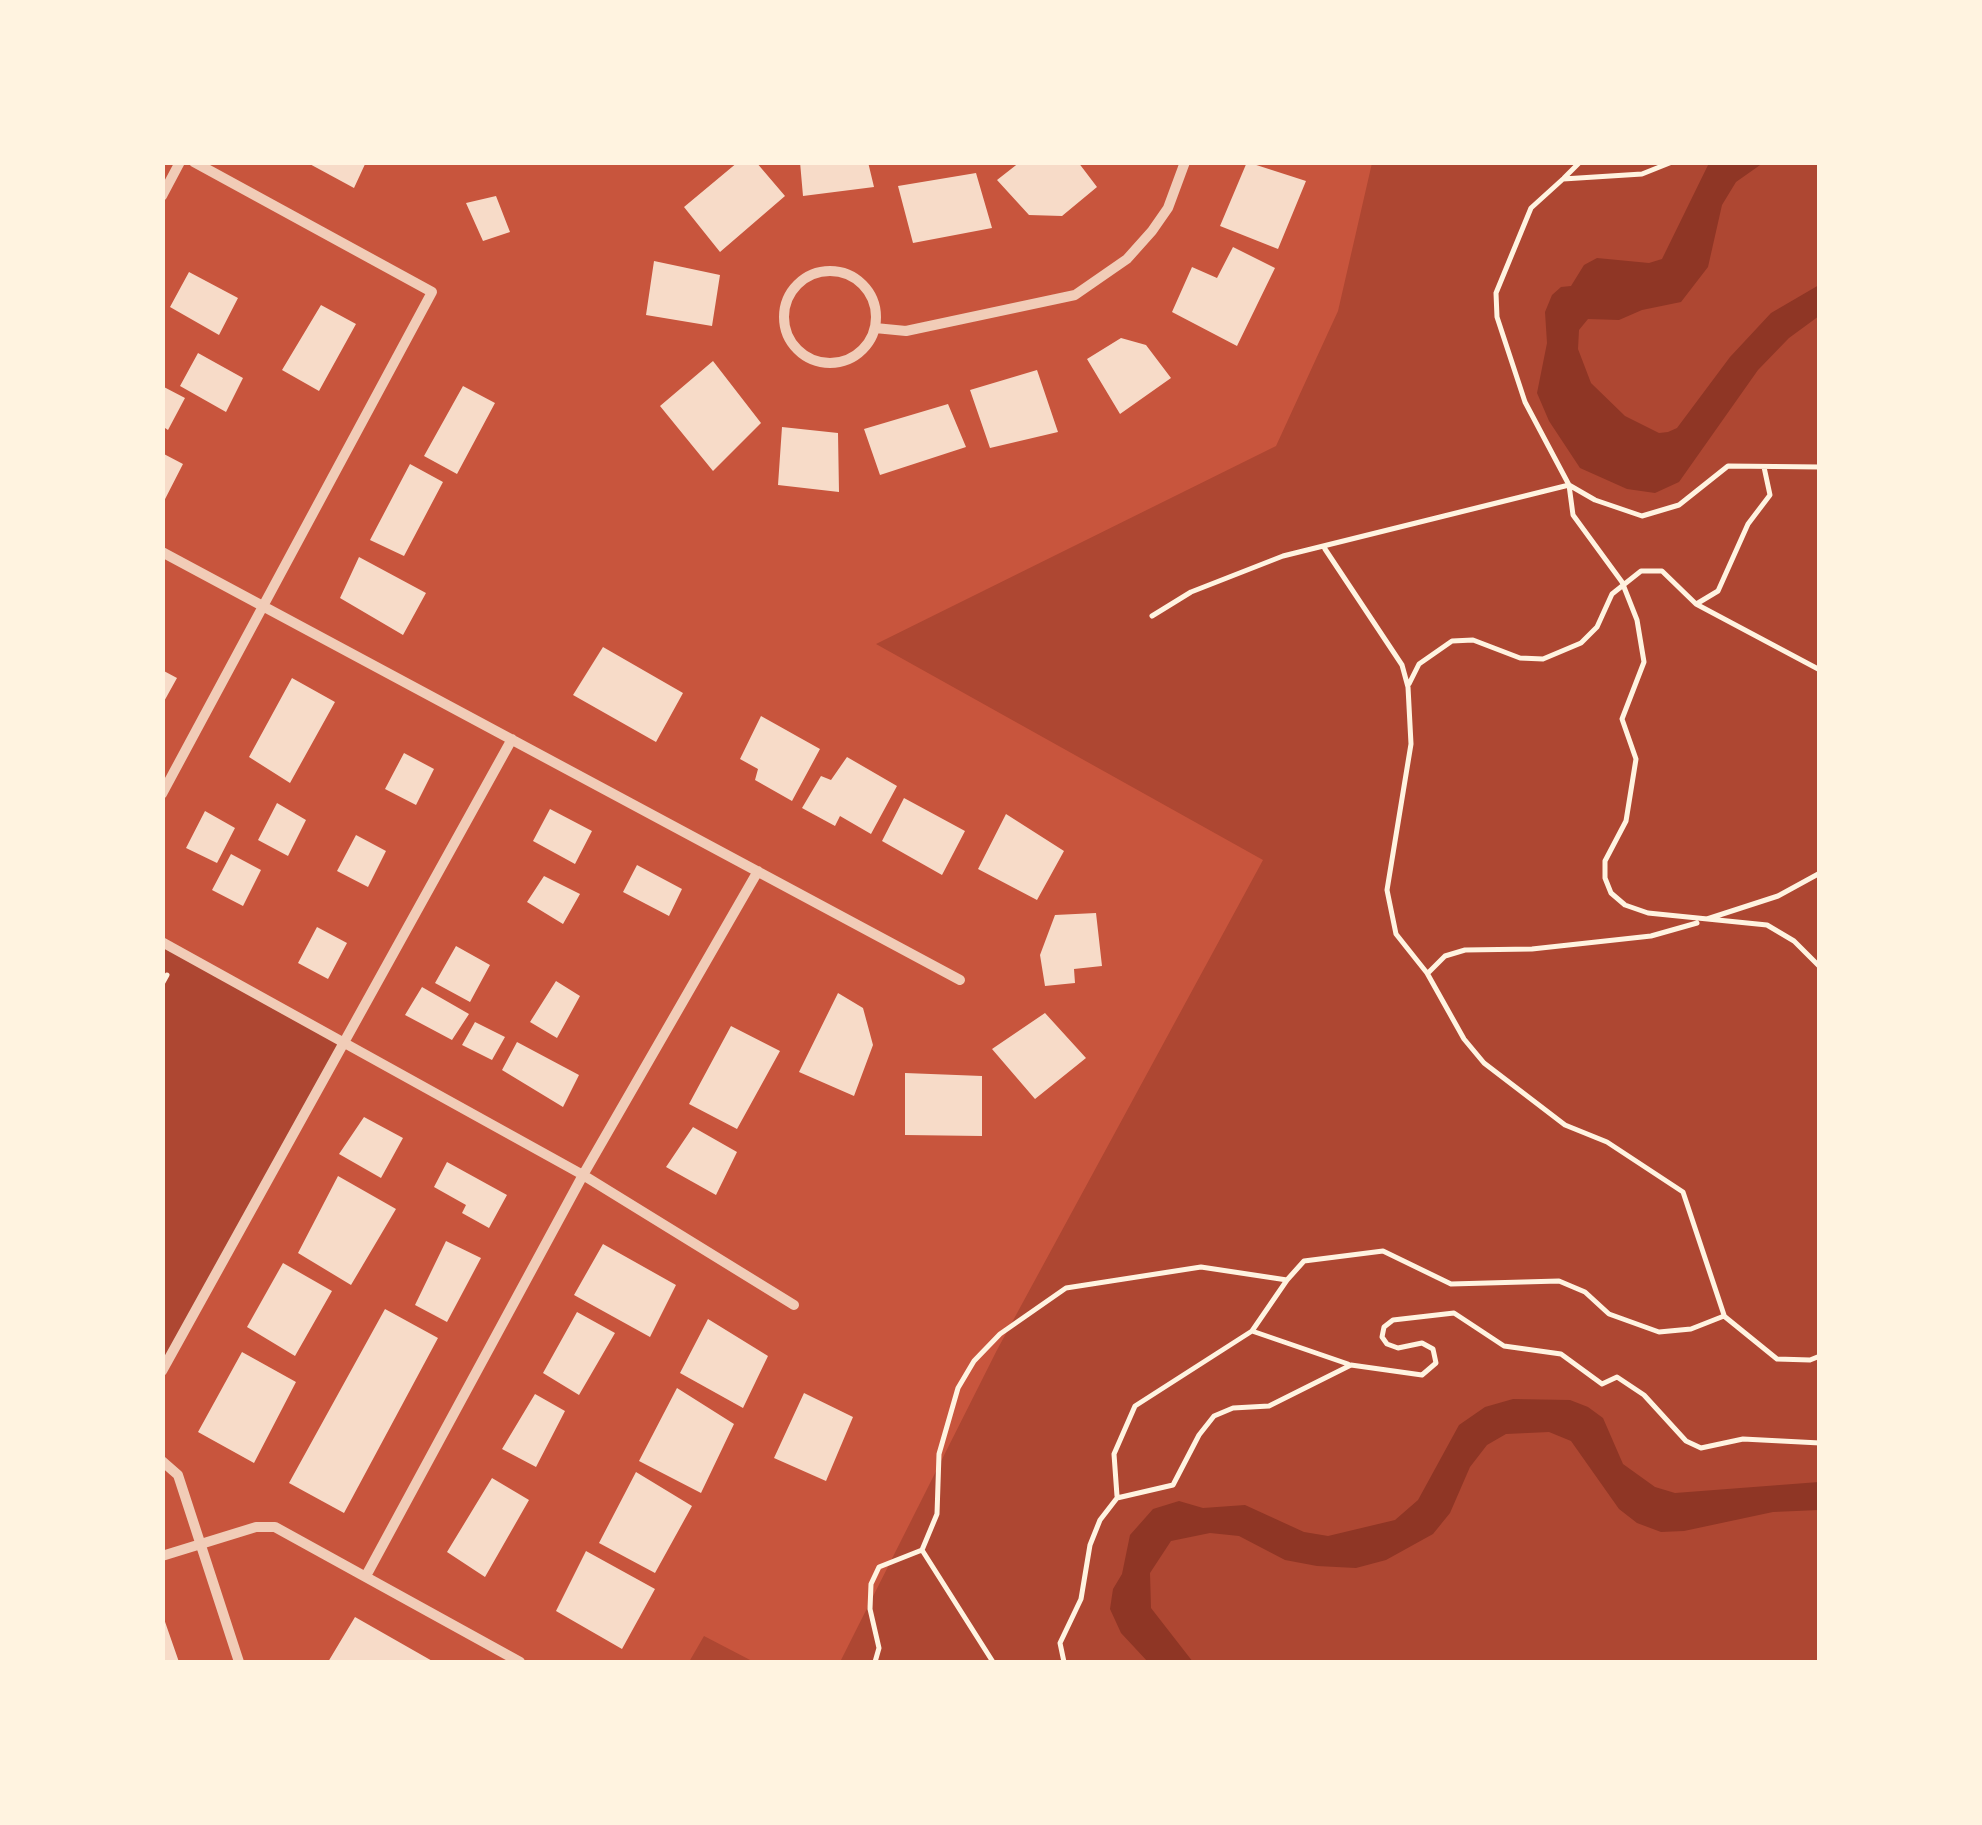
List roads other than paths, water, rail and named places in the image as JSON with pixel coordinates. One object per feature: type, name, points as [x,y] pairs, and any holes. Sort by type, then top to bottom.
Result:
[{"type":"street","points":[[162,196],[180,162]]},
{"type":"street","points":[[162,794],[432,292],[194,162]]},
{"type":"street","points":[[875,328],[906,331],[1076,295],[1127,260],[1152,231],[1168,208],[1185,162]]},
{"type":"street","points":[[844,273],[870,293],[876,312],[875,328],[868,345],[853,357],[821,362],[806,356],[788,334],[788,300],[809,276],[844,273]]},
{"type":"street","points":[[162,552],[960,980]]},
{"type":"street","points":[[162,1371],[512,740]]},
{"type":"street","points":[[367,1574],[583,1175],[758,871]]},
{"type":"street","points":[[162,942],[583,1175],[794,1305]]},
{"type":"street","points":[[162,1460],[178,1476],[239,1662]]},
{"type":"street","points":[[162,1556],[256,1527],[276,1527],[520,1662]]}]
